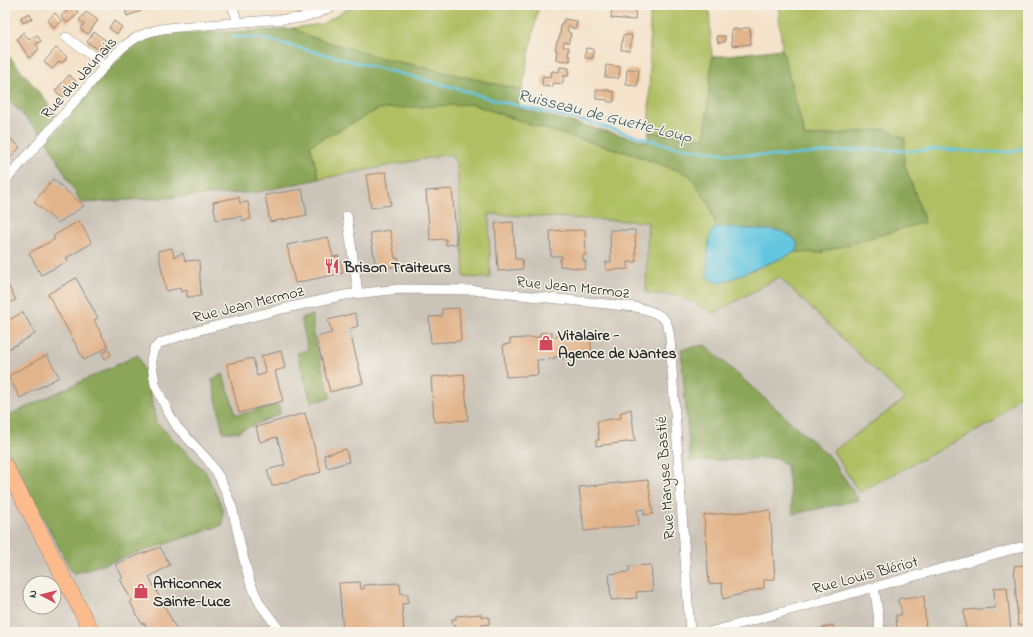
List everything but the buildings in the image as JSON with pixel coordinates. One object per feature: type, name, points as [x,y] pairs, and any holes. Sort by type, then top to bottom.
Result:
[{"type":"main road","points":[[5,465],[92,632]]},
{"type":"main road","points":[[40,532],[81,595],[102,632]]},
{"type":"street","points":[[232,5],[238,22]]},
{"type":"street","name":"Rue du Jaunais","points":[[5,182],[87,88],[105,65],[135,38],[146,33],[182,27],[300,18],[318,13],[335,5]]},
{"type":"street","points":[[66,37],[105,65]]},
{"type":"street","points":[[347,216],[358,293]]},
{"type":"street","name":"Rue Jean Mermoz","points":[[282,632],[260,604],[250,582],[232,507],[220,478],[207,459],[177,427],[166,410],[155,384],[151,359],[154,349],[160,343],[196,331],[296,306],[345,295],[400,289],[472,290],[635,307],[659,315],[666,322]]},
{"type":"street","name":"Rue Maryse Bastié","points":[[666,322],[669,333],[671,354],[690,632]]},
{"type":"street","name":"Rue Louis Blériot","points":[[710,632],[1028,545]]},
{"type":"street","points":[[874,587],[880,632]]},
{"type":"shaded area","points":[[5,96],[45,138],[82,203],[258,192],[450,153],[457,164],[464,277],[490,278],[488,214],[648,222],[646,293],[676,295],[715,313],[779,277],[905,400],[834,451],[993,422],[1028,387],[1028,632],[5,632]]},
{"type":"green space","points":[[354,5],[539,5],[522,90],[382,58],[308,36],[293,28],[322,24]]},
{"type":"green space","points":[[650,5],[709,5],[712,57],[705,138],[649,132]]},
{"type":"green space","points":[[778,5],[1028,5],[1028,387],[993,422],[859,492],[833,451],[905,399],[779,277],[715,313],[676,295],[646,293],[648,222],[489,214],[490,278],[464,277],[457,164],[450,154],[319,179],[310,145],[379,108],[472,104],[541,128],[635,155],[690,175],[709,204],[716,227],[711,233],[721,283],[796,252],[819,253],[925,222],[904,162],[887,129],[805,137],[782,49]]},
{"type":"green space","points":[[293,28],[308,36],[382,58],[522,90],[518,108],[648,142],[649,132],[705,138],[712,57],[782,49],[805,137],[887,129],[905,139],[904,162],[925,222],[819,253],[796,252],[798,244],[781,231],[716,227],[709,204],[690,175],[635,155],[541,128],[472,104],[379,109],[310,145],[319,179],[258,192],[81,203],[47,141],[65,122],[107,70],[137,43],[153,35]]},
{"type":"green space","points":[[5,51],[57,114],[41,134],[5,96]]},
{"type":"green space","points":[[313,315],[313,336],[331,398],[311,402],[297,353],[308,350],[301,318]]},
{"type":"green space","points":[[705,345],[831,458],[859,500],[793,514],[787,467],[777,458],[690,461],[681,349]]},
{"type":"green space","points":[[138,355],[148,382],[156,422],[205,471],[223,509],[223,525],[73,574],[5,446],[5,417]]},
{"type":"green space","points":[[223,374],[236,415],[279,405],[280,414],[237,432],[223,432],[212,379]]},
{"type":"water","points":[[716,227],[781,231],[792,237],[798,244],[796,252],[721,283],[711,281],[707,273],[709,240],[711,233]]},
{"type":"waterway","name":"Ruisseau de Guette-Loup","points":[[231,37],[261,38],[445,85],[498,101],[588,122],[671,146],[727,154],[780,156],[869,149],[910,151],[937,149],[1012,152],[1028,147]]},
{"type":"place","name":"Brison Traiteurs","points":[[332,266]]},
{"type":"place","name":"Vitalaire - Agence de Nantes","points":[[546,343]]},
{"type":"place","name":"Articonnex Sainte-Luce","points":[[141,591]]}]
